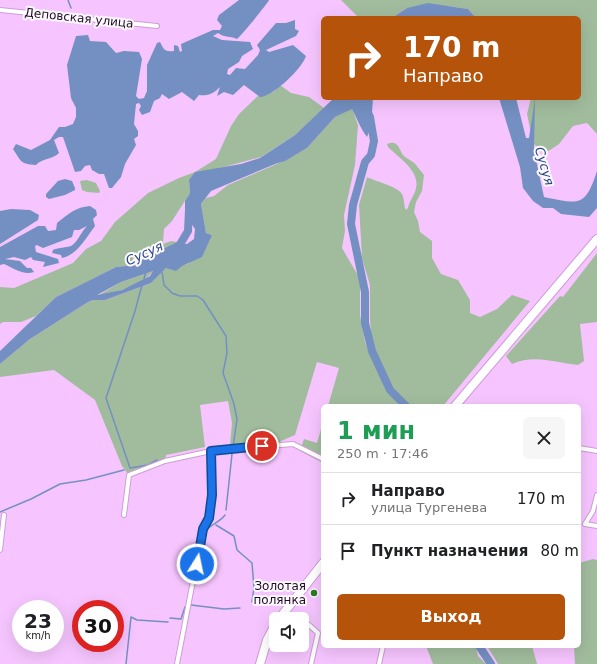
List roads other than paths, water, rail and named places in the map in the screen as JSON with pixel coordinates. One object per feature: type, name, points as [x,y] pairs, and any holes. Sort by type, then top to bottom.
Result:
[{"type":"highway","points":[[457,404],[597,239]]},
{"type":"highway","points":[[284,612],[321,566]]},
{"type":"highway","points":[[260,664],[269,636]]},
{"type":"street","name":"Деповская улица","points":[[0,10],[157,26]]},
{"type":"street","points":[[124,516],[129,475],[165,461],[211,451],[293,444],[321,458]]},
{"type":"street","points":[[581,448],[597,451]]},
{"type":"street","points":[[177,664],[203,529],[209,518],[212,495],[211,451]]},
{"type":"street","points":[[597,495],[593,511],[585,524],[597,526]]},
{"type":"street","points":[[0,550],[4,515]]},
{"type":"street","points":[[309,625],[318,633],[311,664]]},
{"type":"street","points":[[379,664],[383,648]]},
{"type":"water","points":[[239,0],[269,0],[237,39],[223,36],[218,33],[213,36],[222,40],[250,42],[253,49],[242,56],[239,62],[228,69],[227,74],[230,75],[236,68],[245,69],[258,55],[260,50],[257,45],[276,23],[286,23],[295,20],[295,29],[299,31],[296,36],[266,50],[269,52],[293,45],[306,56],[293,75],[272,92],[260,97],[244,85],[233,95],[224,92],[217,96],[220,87],[210,94],[199,95],[194,101],[182,92],[169,99],[162,94],[160,98],[154,101],[150,112],[142,115],[139,110],[141,106],[139,103],[136,104],[134,124],[138,131],[138,136],[134,139],[136,145],[125,164],[121,177],[112,188],[109,188],[104,174],[99,174],[92,170],[90,165],[85,166],[81,171],[75,172],[63,137],[59,137],[54,140],[59,153],[53,157],[41,161],[36,165],[24,163],[13,149],[16,144],[31,150],[50,140],[59,127],[65,127],[73,124],[76,117],[76,108],[71,98],[67,65],[76,36],[88,35],[90,41],[106,42],[116,53],[124,51],[139,52],[142,59],[136,96],[139,99],[144,98],[147,91],[147,65],[157,43],[160,42],[167,51],[174,51],[174,45],[178,46],[180,52],[182,51],[181,44],[213,30],[220,30],[222,26],[217,20],[219,15]]},
{"type":"water","points":[[428,3],[468,9],[474,16],[395,16],[407,8]]},
{"type":"water","points":[[332,100],[373,100],[371,127],[367,137],[360,127],[352,109],[335,117],[307,148],[285,161],[211,191],[201,204],[206,233],[212,235],[202,257],[182,266],[176,271],[166,268],[151,283],[105,300],[93,300],[88,302],[30,339],[0,364],[0,351],[56,297],[116,267],[135,265],[146,257],[177,242],[187,244],[194,239],[195,229],[185,214],[185,201],[190,193],[189,180],[195,172],[241,164],[260,158],[295,135]],"holes":[[[153,271],[150,276],[122,290],[97,295],[121,282]]]},
{"type":"water","points":[[500,100],[516,100],[526,138],[529,138],[535,100],[534,150],[544,197],[573,202],[579,200],[589,192],[597,171],[597,208],[589,217],[561,214],[553,208],[543,208],[533,201],[523,188],[520,167]]},
{"type":"water","points":[[65,179],[72,181],[75,190],[65,195],[49,199],[46,197],[46,194],[58,181]]},
{"type":"water","points":[[90,206],[96,210],[97,215],[93,219],[95,226],[77,250],[62,258],[61,255],[52,253],[55,249],[73,245],[87,226],[79,230],[74,230],[72,237],[43,248],[37,245],[35,246],[36,252],[58,259],[59,263],[43,267],[45,262],[33,260],[31,257],[25,260],[14,257],[5,259],[20,261],[27,268],[31,268],[34,272],[30,273],[19,271],[4,264],[0,265],[0,247],[38,226],[45,226],[48,231],[56,230],[57,223],[76,209]]},
{"type":"water","points":[[11,209],[30,210],[39,215],[38,220],[0,244],[0,211]]},
{"type":"waterway","points":[[68,0],[71,8]]},
{"type":"waterway","points":[[362,100],[370,117],[374,141],[371,155],[365,162],[353,205],[351,224],[365,292],[365,323],[372,351],[390,390],[404,404]]},
{"type":"waterway","name":"Сусуя","points":[[176,251],[188,231],[189,210]]},
{"type":"waterway","points":[[144,279],[146,271]]},
{"type":"waterway","points":[[162,272],[164,285],[172,293],[180,296],[197,296],[203,300],[226,336],[227,353],[223,373],[234,404],[237,419],[233,447]]},
{"type":"waterway","points":[[142,285],[135,311],[106,398],[130,468],[148,465],[157,460]]},
{"type":"waterway","points":[[226,510],[232,454]]},
{"type":"waterway","points":[[0,512],[31,499],[60,484],[86,480],[124,470]]},
{"type":"waterway","points":[[205,531],[225,515]]},
{"type":"waterway","points":[[216,525],[234,536],[237,550],[252,563],[254,587],[252,602]]},
{"type":"waterway","points":[[194,560],[199,533]]},
{"type":"waterway","points":[[191,605],[224,609],[240,608]]},
{"type":"waterway","points":[[170,618],[181,619],[185,607]]},
{"type":"waterway","points":[[126,664],[131,617],[137,620],[168,622]]},
{"type":"waterway","points":[[480,648],[491,664]]},
{"type":"place","name":"Золотая полянка","points":[[314,593]]}]
